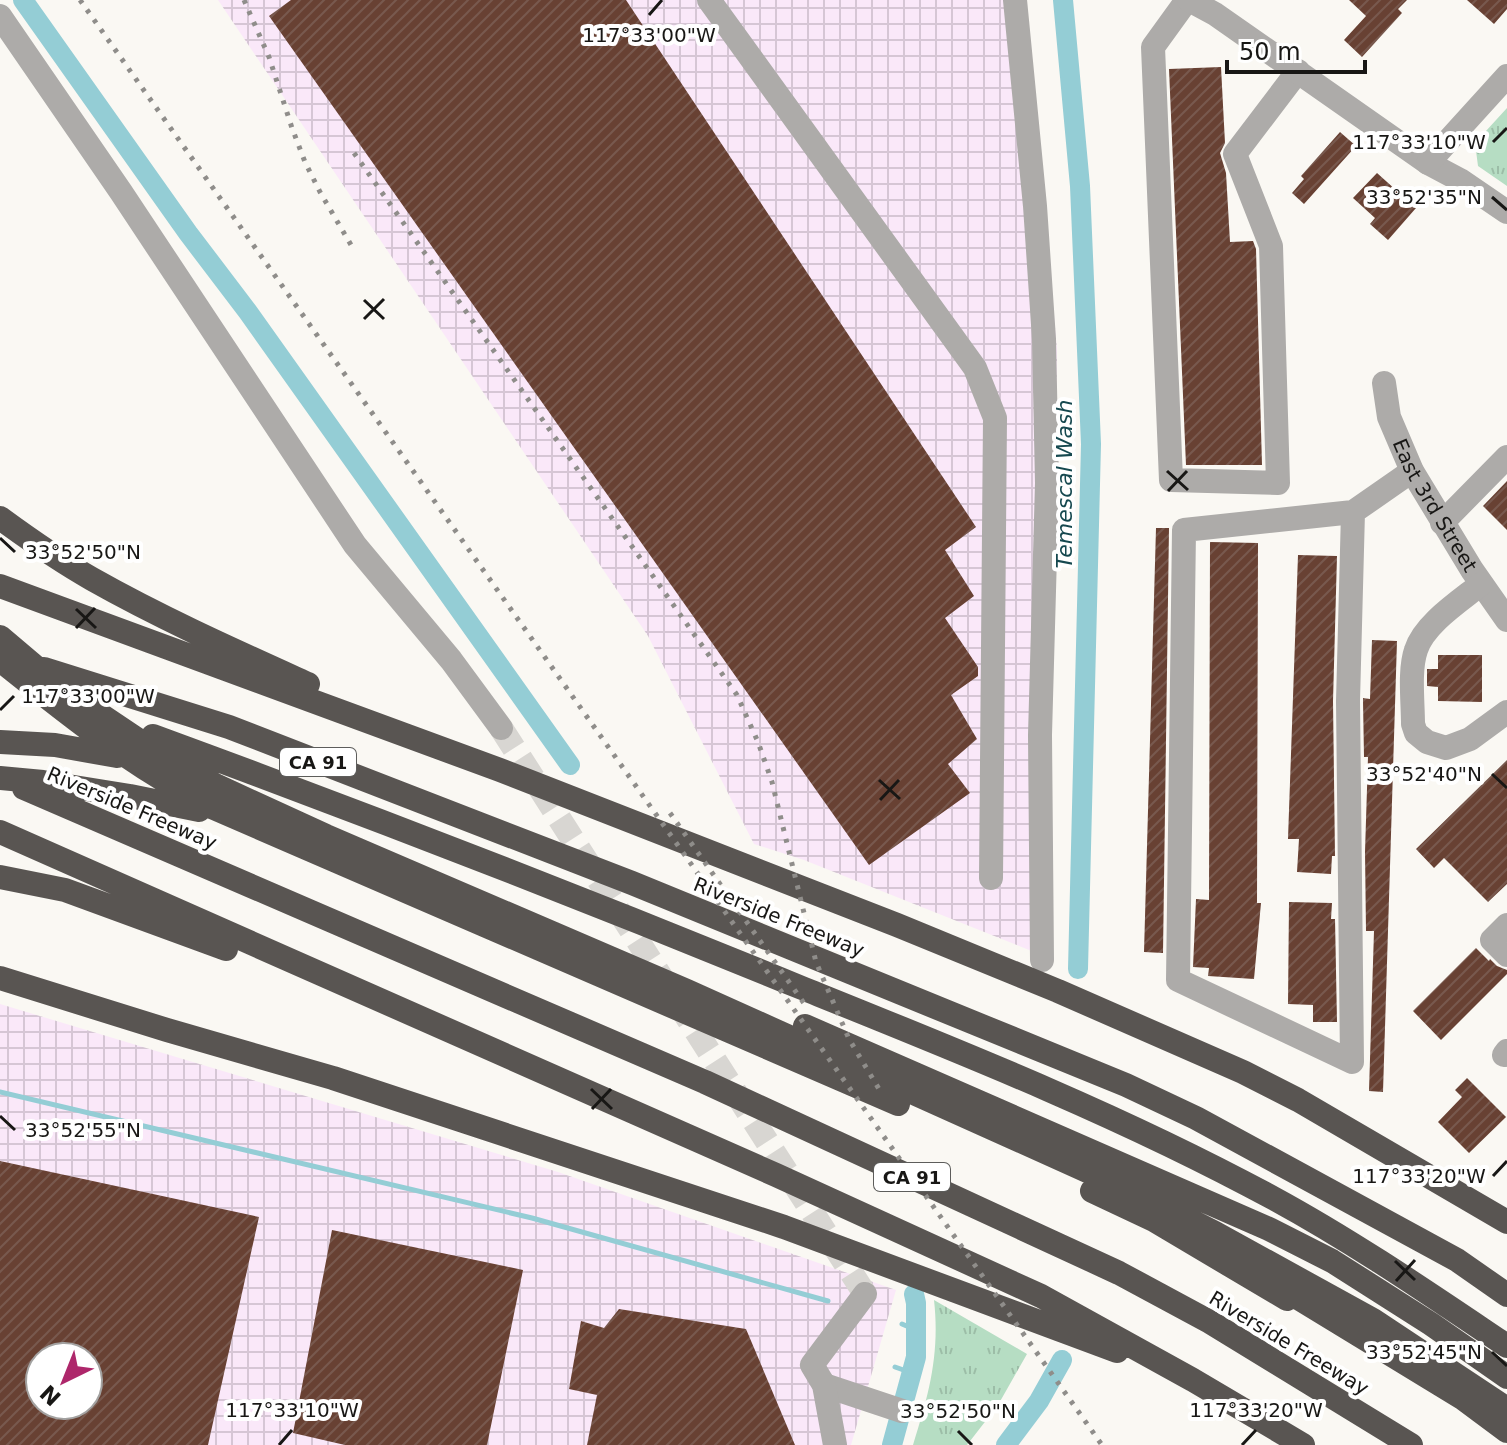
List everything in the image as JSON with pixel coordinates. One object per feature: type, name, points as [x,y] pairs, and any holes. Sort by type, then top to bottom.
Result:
[{"type":"highway","points":[[0,518],[92,579],[191,629],[500,770]]},
{"type":"highway","points":[[0,586],[500,770],[1058,991],[1243,1072],[1298,1100],[1507,1222]]},
{"type":"highway","points":[[0,637],[59,687],[138,740],[217,786],[687,991],[1134,1192],[1215,1233],[1373,1320],[1466,1391],[1507,1431]]},
{"type":"highway","points":[[0,658],[91,733],[179,790],[214,808],[999,1148],[1176,1230],[1466,1391],[1507,1409]]},
{"type":"highway","name":"Riverside Freeway","points":[[0,658],[229,727],[632,883],[1126,1085],[1196,1118],[1457,1260],[1507,1295]]},
{"type":"highway","points":[[0,683],[65,703],[333,802],[616,912],[1005,1071],[1126,1124],[1274,1199],[1398,1273],[1507,1346]]},
{"type":"highway","points":[[0,742],[55,745],[169,765],[267,796],[580,928],[1269,1229],[1332,1261],[1507,1377]]},
{"type":"highway","points":[[0,778],[116,793],[218,813],[279,830],[396,877],[571,954],[1089,1184],[1265,1285],[1392,1363],[1507,1442]]},
{"type":"highway","name":"Riverside Freeway","points":[[0,778],[705,1082],[1119,1273],[1210,1322],[1411,1445]]},
{"type":"highway","points":[[0,832],[776,1175],[1041,1296],[1303,1445]]},
{"type":"highway","points":[[0,877],[65,890],[278,968],[530,1068]]},
{"type":"highway","points":[[0,978],[333,1078],[784,1227],[1193,1380]]},
{"type":"street","points":[[709,0],[975,368],[995,418],[991,878]]},
{"type":"street","points":[[1015,0],[1044,339],[1047,483],[1040,735],[1042,960]]},
{"type":"street","points":[[1298,71],[1235,154],[1271,246],[1278,483],[1171,480],[1153,47],[1188,0],[1215,14],[1298,71],[1428,163],[1460,180],[1507,212]]},
{"type":"street","points":[[0,16],[130,205],[355,545],[451,660],[501,728]]},
{"type":"street","points":[[1428,163],[1507,76]]},
{"type":"street","name":"East 3rd Street","points":[[1384,383],[1389,417],[1412,471],[1442,523],[1507,620]]},
{"type":"street","points":[[1442,523],[1507,457]]},
{"type":"street","points":[[1353,512],[1348,701],[1352,1062],[1178,980],[1184,530],[1353,512],[1412,471]]},
{"type":"street","points":[[1481,584],[1422,636],[1413,661],[1413,724],[1416,733],[1427,742],[1446,748],[1470,739],[1507,712]]},
{"type":"street","points":[[1507,925],[1492,940],[1507,955]]},
{"type":"street","points":[[835,1445],[824,1385],[812,1365],[865,1294]]},
{"type":"street","points":[[824,1385],[902,1411]]},
{"type":"shaded area","points":[[218,0],[1026,0],[1057,350],[1055,561],[1044,956],[804,860],[754,844],[648,636]]},
{"type":"shaded area","points":[[0,1004],[558,1172],[896,1290],[851,1445],[0,1445]]},
{"type":"green space","points":[[1507,108],[1507,186],[1478,166],[1475,143]]},
{"type":"green space","points":[[934,1300],[1027,1354],[998,1405],[967,1445],[913,1445],[932,1374],[936,1338]]},
{"type":"building","points":[[291,0],[626,0],[976,527],[945,550],[974,596],[945,618],[978,667],[978,676],[951,695],[977,739],[948,764],[970,793],[869,865],[269,16]]},
{"type":"building","points":[[1349,0],[1407,0],[1398,9],[1402,13],[1362,57],[1344,40],[1366,16]]},
{"type":"building","points":[[1467,0],[1507,0],[1507,9],[1494,24]]},
{"type":"building","points":[[1221,67],[1225,143],[1220,153],[1226,173],[1230,242],[1253,241],[1256,249],[1262,465],[1186,465],[1169,69]]},
{"type":"building","points":[[1340,132],[1356,146],[1304,204],[1292,193],[1304,179],[1301,176]]},
{"type":"building","points":[[1377,173],[1416,208],[1388,240],[1370,224],[1375,218],[1353,198]]},
{"type":"building","points":[[1507,481],[1507,530],[1483,506]]},
{"type":"building","points":[[1156,528],[1169,528],[1163,953],[1144,952]]},
{"type":"building","points":[[1210,542],[1258,543],[1257,903],[1261,903],[1254,979],[1208,976],[1209,968],[1193,967],[1196,899],[1209,900]]},
{"type":"building","points":[[1298,555],[1337,556],[1333,701],[1335,856],[1332,856],[1331,874],[1297,872],[1299,839],[1288,839]]},
{"type":"building","points":[[1372,640],[1397,641],[1383,1092],[1369,1091],[1374,931],[1366,931],[1368,757],[1364,757],[1363,698],[1370,699]]},
{"type":"building","points":[[1438,655],[1482,655],[1482,702],[1438,701],[1438,687],[1427,686],[1427,669],[1438,669]]},
{"type":"building","points":[[1507,760],[1507,884],[1488,902],[1444,858],[1434,868],[1416,849]]},
{"type":"building","points":[[1289,902],[1332,903],[1337,1022],[1313,1022],[1313,1005],[1288,1004]]},
{"type":"building","points":[[1476,948],[1489,961],[1507,970],[1507,974],[1441,1040],[1413,1011]]},
{"type":"building","points":[[1467,1078],[1506,1117],[1469,1153],[1438,1122],[1462,1097],[1455,1090]]},
{"type":"building","points":[[0,1161],[259,1217],[208,1445],[0,1445]]},
{"type":"building","points":[[332,1230],[523,1270],[487,1445],[345,1445],[293,1433]]},
{"type":"building","points":[[619,1309],[746,1329],[795,1445],[587,1445],[597,1395],[569,1389],[581,1321],[604,1328]]},
{"type":"waterway","points":[[23,0],[570,765]]},
{"type":"waterway","name":"Temescal Wash","points":[[1063,0],[1080,186],[1091,444],[1078,969]]},
{"type":"waterway","points":[[0,1092],[532,1218],[828,1301]]},
{"type":"waterway","points":[[892,1445],[916,1357],[914,1294]]},
{"type":"waterway","points":[[902,1324],[916,1330]]},
{"type":"waterway","name":"Temescal Wash","points":[[1006,1445],[1039,1401],[1062,1360]]},
{"type":"waterway","points":[[895,1367],[912,1373]]},
{"type":"tunnel","points":[[501,728],[865,1294]]},
{"type":"railway","points":[[80,0],[1102,1445]]},
{"type":"railway","points":[[244,0],[269,57],[305,162],[351,245]]},
{"type":"railway","points":[[354,153],[737,695],[772,782],[816,962],[849,1039],[879,1089]]},
{"type":"railway","points":[[670,813],[808,1009]]}]
